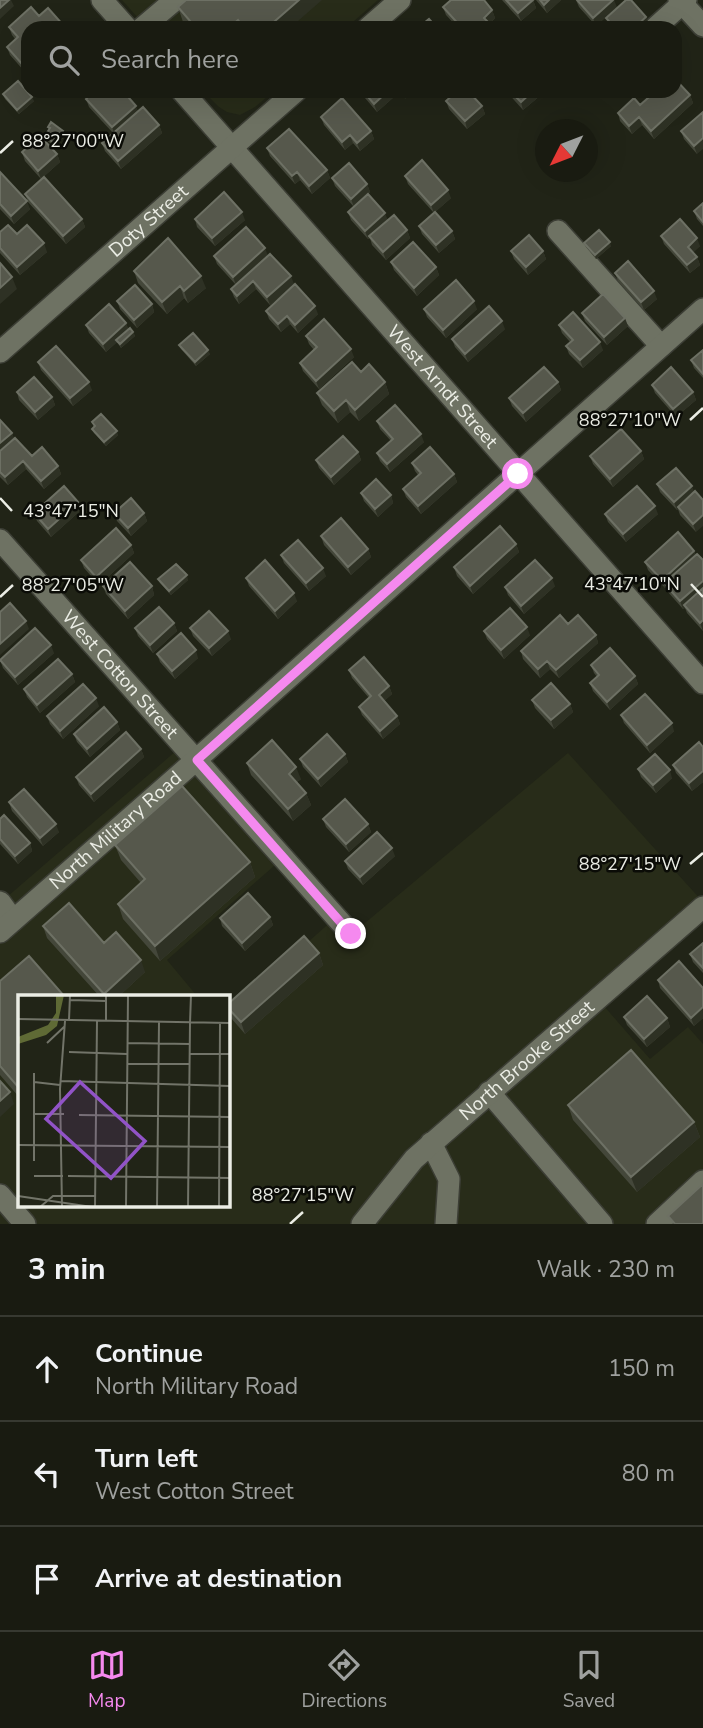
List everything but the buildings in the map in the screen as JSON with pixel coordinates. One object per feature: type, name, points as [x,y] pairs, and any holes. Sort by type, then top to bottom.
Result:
[{"type":"street","points":[[102,0],[121,21]]},
{"type":"street","points":[[150,21],[175,0]]},
{"type":"street","points":[[376,21],[397,1]]},
{"type":"street","points":[[662,21],[682,1],[703,26]]},
{"type":"street","name":"West Arndt Street","points":[[188,98],[703,683]]},
{"type":"street","name":"Doty Street","points":[[0,352],[288,98]]},
{"type":"street","points":[[558,232],[661,346]]},
{"type":"street","name":"North Military Road","points":[[6,926],[197,760],[703,309]]},
{"type":"street","name":"West Cotton Street","points":[[0,540],[351,934]]},
{"type":"street","points":[[0,902],[6,926]]},
{"type":"street","name":"North Brooke Street","points":[[362,1224],[414,1158],[703,907]]},
{"type":"street","points":[[489,1092],[602,1224]]},
{"type":"street","points":[[431,1143],[449,1179],[446,1224]]},
{"type":"street","points":[[657,1224],[703,1181]]},
{"type":"street","points":[[0,1195],[25,1224]]},
{"type":"shaded area","points":[[122,0],[378,0],[354,21],[141,21]]},
{"type":"shaded area","points":[[210,98],[266,98],[240,115],[219,107]]},
{"type":"shaded area","points":[[191,738],[290,852],[167,960],[196,995],[18,995],[18,1206],[229,1206],[229,1012],[343,911],[359,928],[568,753],[703,902],[597,998],[650,1059],[688,1027],[703,1044],[703,1224],[0,1224],[0,903]]},
{"type":"route","points":[[351,934],[197,760],[518,474]]}]
